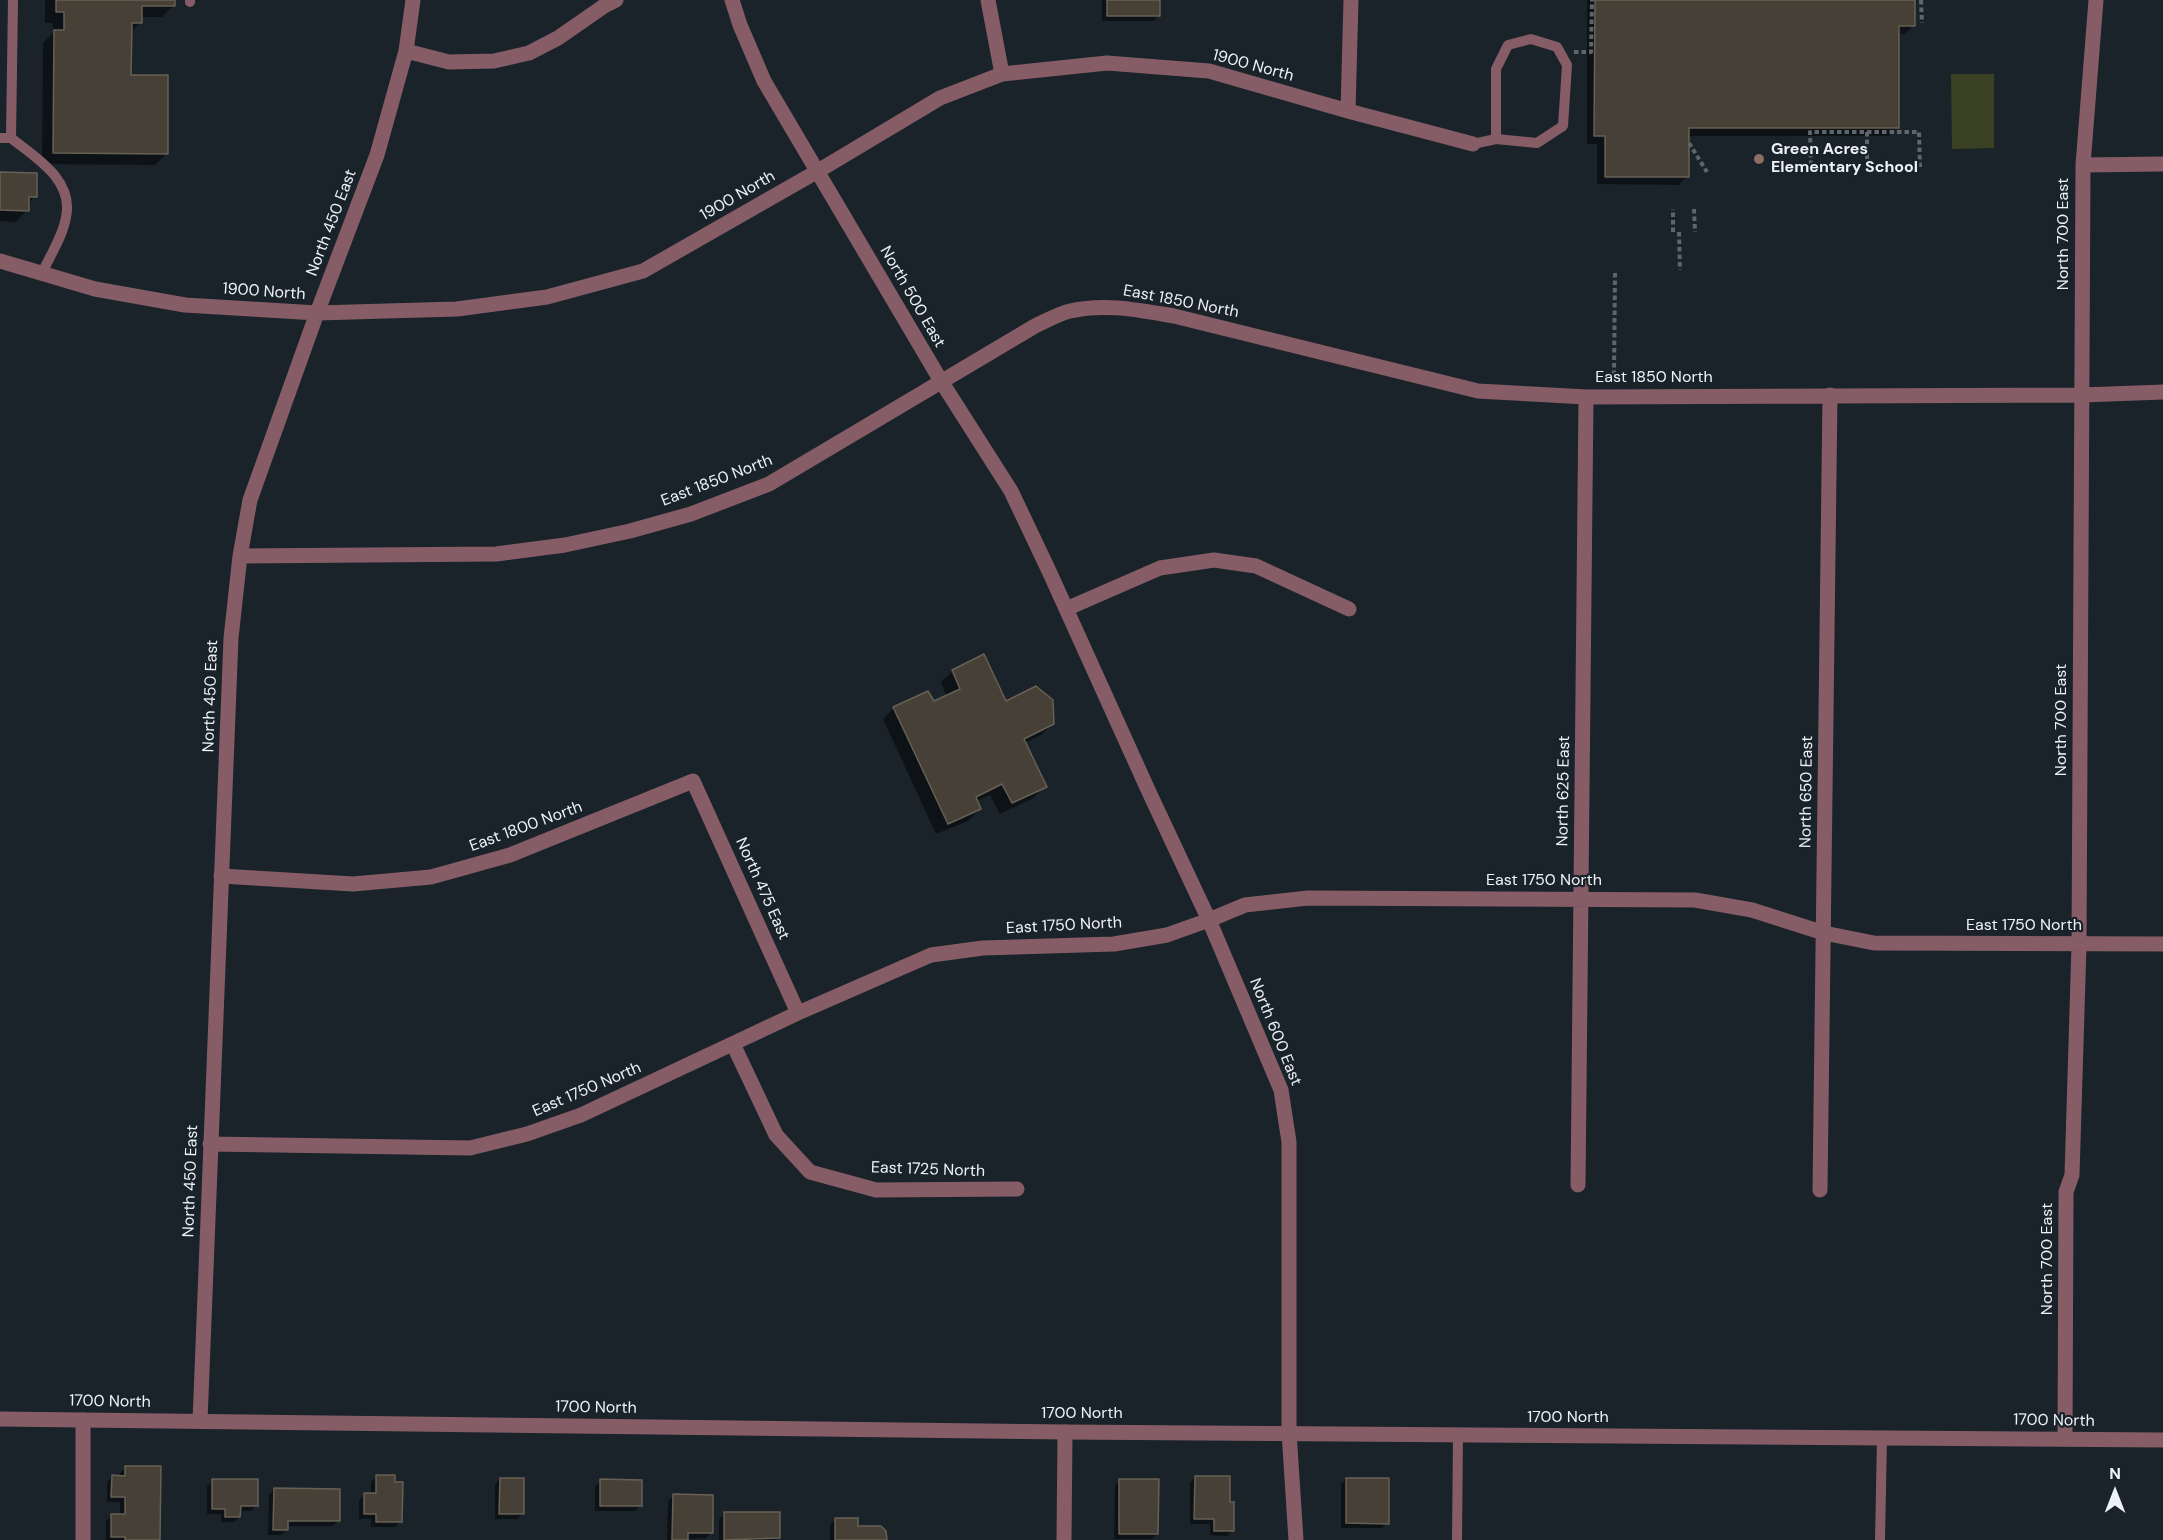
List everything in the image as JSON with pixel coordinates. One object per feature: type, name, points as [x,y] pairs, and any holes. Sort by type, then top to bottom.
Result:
[{"type":"street","name":"North 450 East","points":[[200,1421],[231,638],[240,556],[250,500],[377,155],[406,51],[413,0]]},
{"type":"street","points":[[406,51],[449,62],[494,61],[529,53],[558,38],[616,0]]},
{"type":"street","name":"North 500 East","points":[[732,0],[740,25],[765,81],[941,381],[1011,491],[1066,609]]},
{"type":"street","points":[[988,0],[1002,74]]},
{"type":"street","points":[[1348,111],[1351,0]]},
{"type":"street","name":"North 700 East","points":[[2065,1439],[2066,1192],[2072,1175],[2079,945],[2083,165],[2096,0]]},
{"type":"street","name":"1900 North","points":[[0,261],[95,289],[185,305],[317,313],[457,309],[547,297],[643,271],[940,98],[1002,74],[1107,63],[1209,71],[1473,144]]},
{"type":"street","points":[[2083,165],[2163,164]]},
{"type":"street","name":"East 1850 North","points":[[240,556],[496,554],[565,545],[630,531],[691,514],[769,484],[1035,326],[1068,312],[1104,306],[1132,308],[1174,316],[1478,391],[1586,397],[2082,395],[2163,392]]},
{"type":"street","name":"North 650 East","points":[[1820,1190],[1830,395]]},
{"type":"street","name":"North 625 East","points":[[1578,1185],[1586,397]]},
{"type":"street","points":[[1066,609],[1160,568],[1214,560],[1256,566],[1349,609]]},
{"type":"street","name":"North 600 East","points":[[1066,609],[1209,920],[1281,1090],[1288,1142],[1289,1432],[1296,1540]]},
{"type":"street","name":"East 1800 North","points":[[221,876],[353,884],[430,877],[510,855],[693,781]]},
{"type":"street","name":"North 475 East","points":[[693,781],[798,1013]]},
{"type":"street","name":"East 1750 North","points":[[210,1144],[470,1148],[527,1134],[581,1115],[798,1013],[931,955],[983,948],[1114,944],[1167,934],[1245,905],[1308,898],[1695,900],[1752,910],[1824,933],[1874,943],[2163,944]]},
{"type":"street","name":"East 1725 North","points":[[733,1044],[776,1135],[810,1172],[876,1190],[1017,1190]]},
{"type":"street","name":"1700 North","points":[[0,1419],[1065,1432],[2163,1440]]},
{"type":"street","points":[[83,1420],[83,1540]]},
{"type":"street","points":[[1064,1540],[1065,1432]]},
{"type":"lane","points":[[13,0],[12,82],[5,138],[45,165],[59,181],[68,200],[66,219],[42,273]]},
{"type":"lane","points":[[1473,144],[1496,139],[1537,143],[1563,126],[1567,65],[1557,47],[1531,39],[1508,45],[1496,69],[1496,139]]},
{"type":"lane","points":[[0,82],[12,82]]},
{"type":"lane","points":[[1457,1540],[1458,1435]]},
{"type":"lane","points":[[1880,1540],[1882,1438]]},
{"type":"path","points":[[1573,52],[1591,52],[1592,0]]},
{"type":"path","points":[[1921,0],[1922,23]]},
{"type":"path","points":[[1811,165],[1810,132],[1919,132],[1920,167]]},
{"type":"path","points":[[1867,132],[1867,166]]},
{"type":"path","points":[[1689,143],[1707,172]]},
{"type":"path","points":[[1673,209],[1673,231]]},
{"type":"path","points":[[1695,209],[1695,231]]},
{"type":"path","points":[[1679,231],[1680,270]]},
{"type":"path","points":[[1614,375],[1615,273]]},
{"type":"green space","points":[[1951,74],[1994,74],[1994,148],[1952,149]]},
{"type":"building","points":[[56,0],[175,0],[175,6],[142,6],[142,23],[132,23],[131,75],[168,75],[168,154],[53,153],[54,30],[64,30],[64,12],[56,12]]},
{"type":"building","points":[[1107,0],[1160,0],[1160,16],[1107,16]]},
{"type":"building","name":"Green Acres Elementary School","points":[[1595,0],[1915,0],[1915,26],[1899,26],[1899,128],[1689,128],[1689,177],[1605,177],[1605,136],[1594,136]]},
{"type":"building","points":[[0,172],[37,173],[37,197],[29,197],[29,211],[0,210]]},
{"type":"building","points":[[984,654],[1006,701],[1036,686],[1053,700],[1054,724],[1024,739],[1047,787],[1012,803],[1002,784],[976,797],[981,809],[948,824],[893,707],[928,691],[934,701],[960,689],[952,670]]},
{"type":"building","points":[[125,1466],[161,1466],[160,1540],[125,1540],[125,1537],[111,1537],[111,1514],[125,1514],[125,1497],[111,1497],[112,1475],[125,1476]]},
{"type":"building","points":[[376,1475],[395,1475],[395,1482],[403,1482],[402,1522],[376,1522],[376,1514],[364,1514],[364,1493],[376,1493]]},
{"type":"building","points":[[1195,1476],[1230,1476],[1230,1502],[1234,1502],[1234,1531],[1214,1531],[1214,1519],[1194,1519]]},
{"type":"building","points":[[500,1478],[524,1478],[524,1514],[499,1514]]},
{"type":"building","points":[[1346,1478],[1389,1478],[1389,1524],[1346,1523]]},
{"type":"building","points":[[212,1479],[258,1479],[258,1506],[241,1506],[240,1517],[225,1517],[225,1509],[212,1509]]},
{"type":"building","points":[[600,1479],[642,1480],[642,1506],[600,1506]]},
{"type":"building","points":[[1119,1479],[1159,1479],[1158,1534],[1119,1534]]},
{"type":"building","points":[[274,1488],[340,1489],[340,1521],[288,1521],[288,1530],[273,1530]]},
{"type":"building","points":[[673,1494],[713,1495],[713,1533],[688,1533],[688,1540],[672,1540]]},
{"type":"building","points":[[724,1512],[780,1512],[780,1538],[724,1540]]},
{"type":"building","points":[[835,1518],[858,1518],[858,1526],[881,1526],[886,1531],[887,1540],[835,1540]]},
{"type":"place","name":"Green Acres Elementary School","points":[[1759,159]]}]
